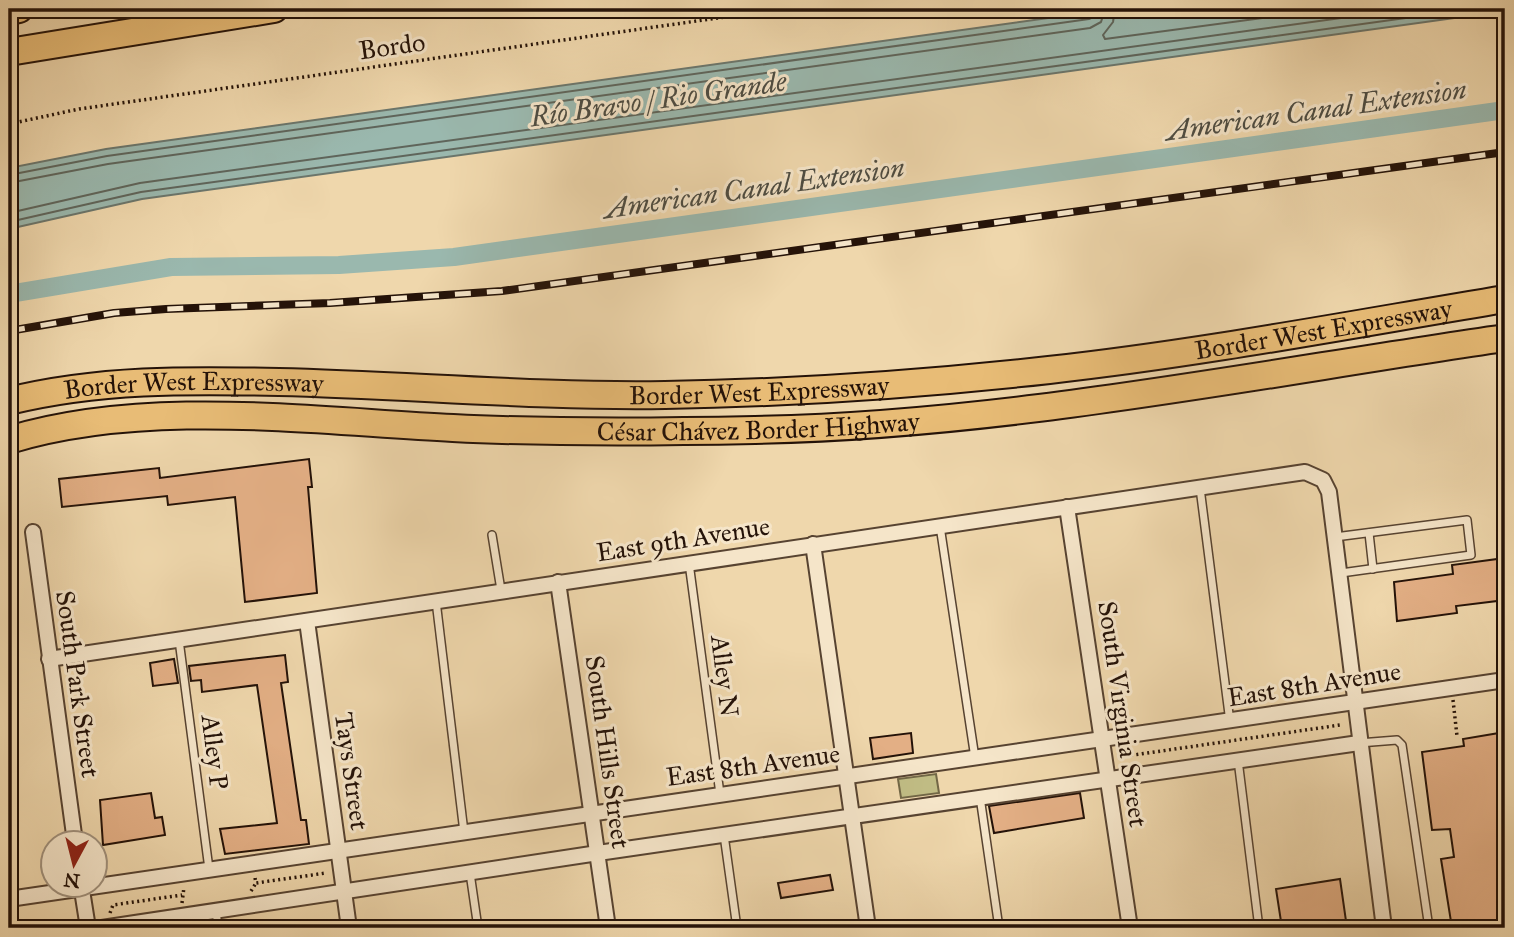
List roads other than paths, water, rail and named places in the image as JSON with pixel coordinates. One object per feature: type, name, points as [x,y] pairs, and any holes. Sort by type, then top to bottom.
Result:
[{"type":"highway","points":[[9,11],[19,9]]},
{"type":"highway","points":[[9,51],[274,9]]},
{"type":"highway","name":"Border West Expressway","points":[[9,401],[90,386],[189,380],[533,394],[650,395],[909,383],[1050,370],[1172,354],[1505,299]]},
{"type":"highway","name":"César Chávez Border Highway","points":[[9,440],[92,423],[176,418],[573,432],[760,430],[901,422],[1114,398],[1505,338]]},
{"type":"street","name":"East 9th Avenue","points":[[49,659],[1305,472],[1323,480],[1329,492],[1335,537]]},
{"type":"street","name":"South Virginia Street","points":[[1067,507],[1130,928]]},
{"type":"street","name":"South Park Street","points":[[33,533],[73,828]]},
{"type":"street","points":[[1335,537],[1384,928]]},
{"type":"street","points":[[813,544],[868,928]]},
{"type":"street","name":"South Hills Street","points":[[558,582],[608,928]]},
{"type":"street","name":"Tays Street","points":[[307,621],[349,928]]},
{"type":"street","name":"East 8th Avenue","points":[[108,883],[338,852],[1505,680]]},
{"type":"street","points":[[102,928],[724,834],[1359,743]]},
{"type":"street","name":"East 8th Avenue","points":[[9,899],[38,894]]},
{"type":"street","points":[[83,898],[88,928]]},
{"type":"lane","points":[[1199,488],[1230,722]]},
{"type":"lane","points":[[1335,537],[1467,520],[1471,555],[1340,573]]},
{"type":"lane","points":[[940,525],[975,758]]},
{"type":"lane","points":[[1369,533],[1373,569]]},
{"type":"lane","points":[[492,535],[501,590]]},
{"type":"lane","name":"Alley N","points":[[689,562],[720,795]]},
{"type":"lane","points":[[436,600],[464,833]]},
{"type":"lane","name":"Alley P","points":[[179,640],[209,870]]},
{"type":"lane","points":[[1359,743],[1396,740],[1402,745],[1429,928]]},
{"type":"lane","points":[[1238,760],[1259,928]]},
{"type":"lane","points":[[980,797],[999,928]]},
{"type":"lane","points":[[724,834],[737,928]]},
{"type":"lane","points":[[470,873],[478,928]]},
{"type":"lane","points":[[216,909],[218,928]]},
{"type":"water","name":"Río Bravo / Rio Grande","points":[[1113,9],[1505,11],[142,199],[9,229],[9,168],[106,149]]},
{"type":"waterway","name":"American Canal Extension","points":[[9,294],[171,267],[339,265],[454,257],[1505,110]]},
{"type":"railway","points":[[9,331],[114,313],[330,303],[502,291],[1505,152]]}]
